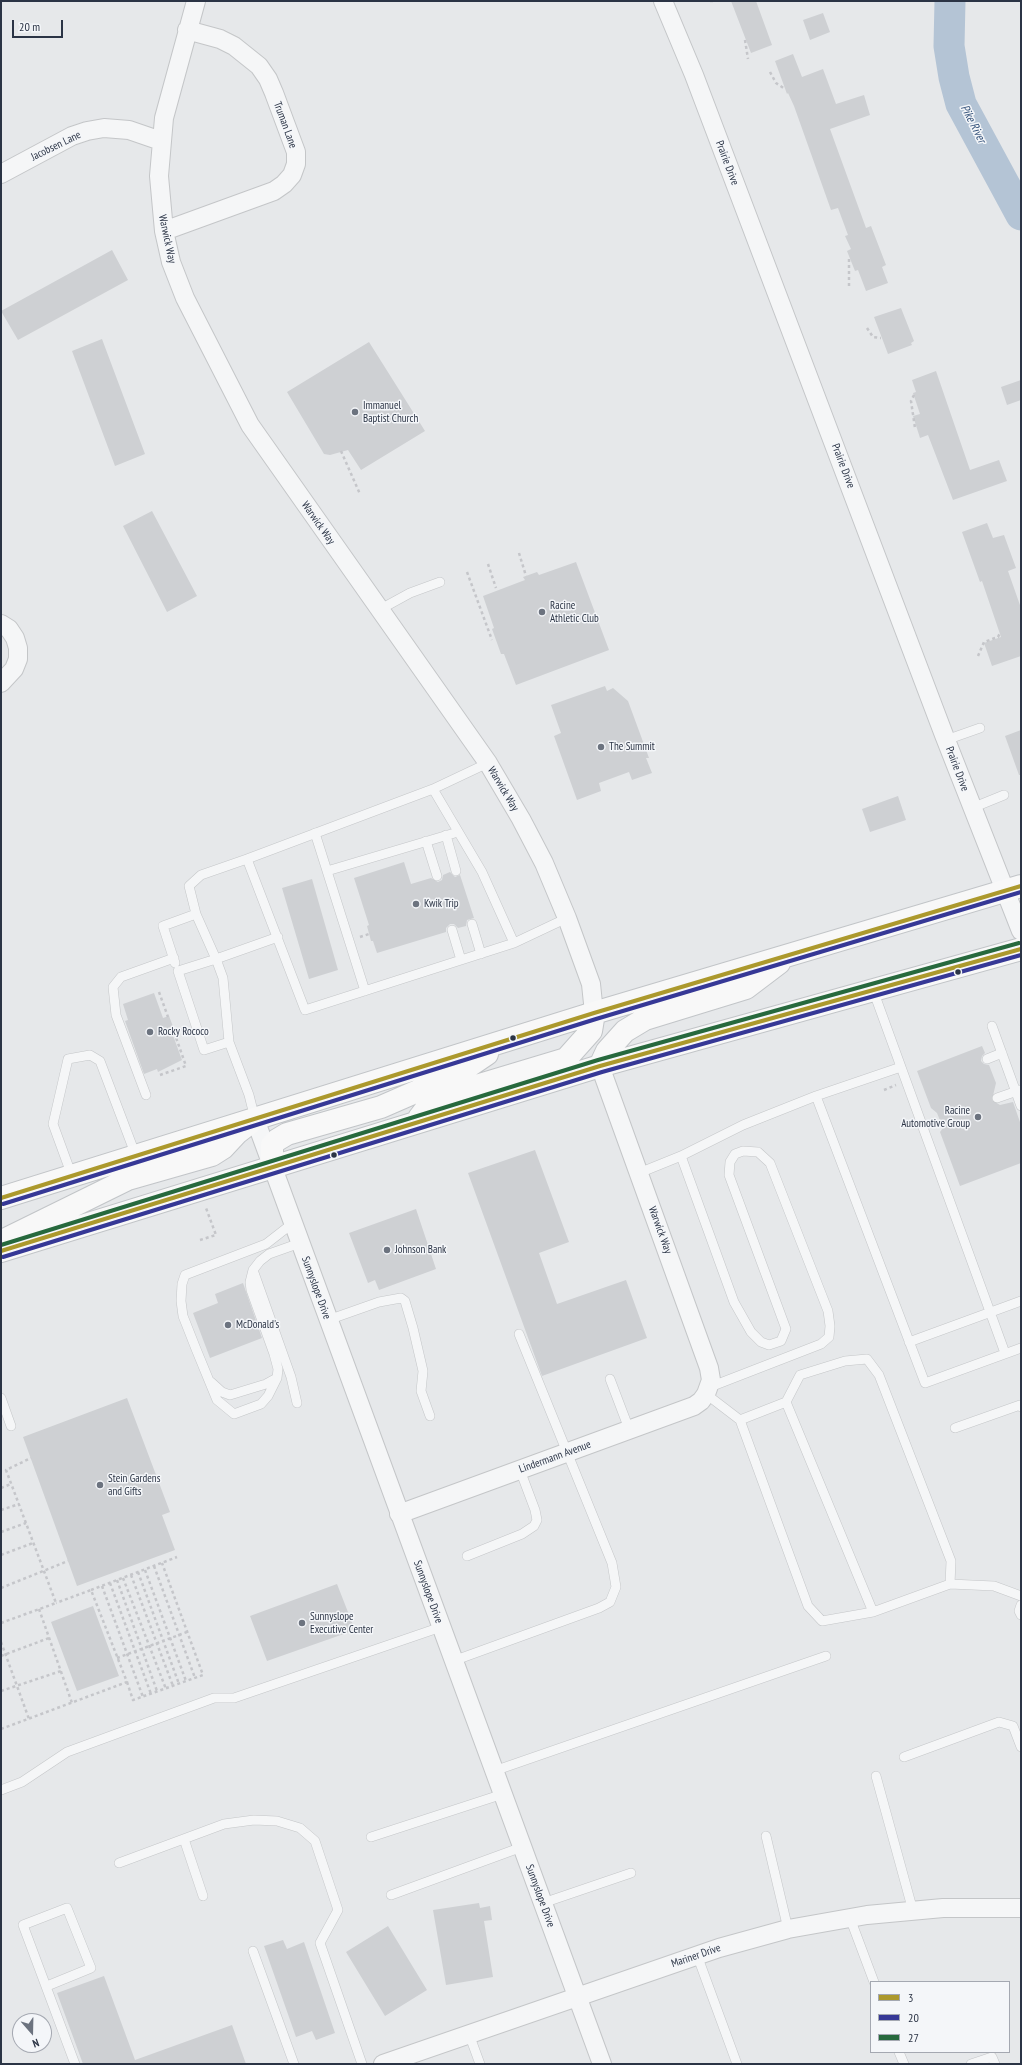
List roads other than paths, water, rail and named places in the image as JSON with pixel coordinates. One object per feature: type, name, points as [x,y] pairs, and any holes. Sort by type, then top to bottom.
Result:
[{"type":"main road","points":[[1,1198],[594,1013],[1013,888]]},
{"type":"main road","points":[[1,1251],[272,1166],[600,1066],[1021,949]]},
{"type":"main road","points":[[600,1066],[607,1051],[625,1031],[645,1019],[746,988],[793,953]]},
{"type":"main road","points":[[416,1123],[429,1105],[444,1097],[566,1059],[590,1031],[594,1013]]},
{"type":"main road","points":[[272,1166],[272,1145],[287,1134],[381,1107],[406,1097],[458,1073],[510,1039]]},
{"type":"main road","points":[[1,1241],[103,1189],[128,1179],[212,1155],[223,1148],[237,1133],[255,1119]]},
{"type":"street","name":"Warwick Way","points":[[196,1],[164,118],[159,176],[164,231],[171,262],[184,298],[250,425],[488,763],[521,819],[544,863],[567,918],[591,984],[594,1013]]},
{"type":"street","name":"Prairie Drive","points":[[663,1],[694,75],[972,808],[1013,888],[1021,931]]},
{"type":"street","name":"Truman Lane","points":[[164,231],[274,191],[284,184],[292,175],[296,164],[296,152],[274,93],[268,79],[259,66],[234,46],[220,39],[187,30]]},
{"type":"street","name":"Jacobsen Lane","points":[[1,174],[72,136],[87,131],[104,128],[129,130],[161,141]]},
{"type":"street","points":[[1,624],[15,638],[18,648],[18,659],[14,669],[1,683]]},
{"type":"street","name":"Warwick Way","points":[[600,1066],[709,1368],[708,1391]]},
{"type":"street","name":"Sunnyslope Drive","points":[[255,1119],[602,2064]]},
{"type":"street","name":"Lindermann Avenue","points":[[399,1514],[694,1406],[701,1401],[708,1391]]},
{"type":"street","name":"Mariner Drive","points":[[383,2064],[697,1956],[788,1929],[850,1918],[943,1908],[1021,1908]]},
{"type":"lane","points":[[379,610],[410,593],[440,582]]},
{"type":"lane","points":[[946,740],[980,728]]},
{"type":"lane","points":[[255,1119],[249,1095],[229,1042],[223,978],[196,914],[189,886],[201,875],[433,789],[488,763]]},
{"type":"lane","points":[[433,789],[482,872],[514,943]]},
{"type":"lane","points":[[972,808],[1004,795]]},
{"type":"lane","points":[[327,871],[458,832]]},
{"type":"lane","points":[[315,833],[365,991]]},
{"type":"lane","points":[[446,835],[456,871]]},
{"type":"lane","points":[[426,841],[437,876]]},
{"type":"lane","points":[[247,859],[305,1010],[514,943],[567,918]]},
{"type":"lane","points":[[196,914],[163,926],[204,1050],[229,1042]]},
{"type":"lane","points":[[472,924],[481,954]]},
{"type":"lane","points":[[452,930],[462,960]]},
{"type":"lane","points":[[178,971],[278,937]]},
{"type":"lane","points":[[146,1095],[116,1015],[114,988],[121,977],[174,958]]},
{"type":"lane","points":[[873,990],[1005,1353]]},
{"type":"lane","points":[[992,1026],[1018,1090],[1021,1106]]},
{"type":"lane","points":[[987,1059],[1002,1053]]},
{"type":"lane","points":[[72,1176],[54,1124],[68,1059],[90,1055],[100,1061],[136,1156]]},
{"type":"lane","points":[[639,1174],[681,1156],[743,1125],[816,1096],[901,1067]]},
{"type":"lane","points":[[997,1098],[1018,1090]]},
{"type":"lane","points":[[816,1096],[925,1383],[1021,1348]]},
{"type":"lane","points":[[681,1156],[734,1302],[751,1332],[761,1342],[770,1345],[781,1341],[786,1329],[729,1175],[730,1162],[735,1154],[743,1151],[758,1152],[770,1163],[828,1312],[830,1326],[829,1337],[820,1344],[708,1391],[740,1420],[808,1606],[822,1621],[873,1612],[950,1584],[994,1586],[1021,1596]]},
{"type":"lane","points":[[292,1223],[266,1244],[186,1275],[182,1284],[181,1301],[183,1316],[217,1400],[234,1414],[261,1404],[268,1396],[277,1378],[278,1369],[274,1354],[251,1290],[250,1282],[253,1270],[260,1260],[269,1254],[300,1244]]},
{"type":"lane","points":[[253,1270],[289,1370],[297,1403]]},
{"type":"lane","points":[[328,1320],[379,1302],[401,1298],[405,1301],[423,1371],[421,1391],[430,1416]]},
{"type":"lane","points":[[909,1342],[1021,1301]]},
{"type":"lane","points":[[453,1661],[599,1608],[610,1602],[616,1587],[612,1563],[519,1334]]},
{"type":"lane","points":[[740,1420],[786,1402],[800,1375],[845,1361],[867,1359],[879,1374],[951,1561],[950,1584]]},
{"type":"lane","points":[[210,1381],[222,1392],[230,1395],[266,1384],[277,1378]]},
{"type":"lane","points":[[610,1379],[629,1429]]},
{"type":"lane","points":[[1,1398],[11,1426]]},
{"type":"lane","points":[[786,1402],[873,1612]]},
{"type":"lane","points":[[955,1428],[1020,1405],[1021,1407]]},
{"type":"lane","points":[[467,1556],[522,1534],[534,1526],[537,1520],[535,1510],[520,1470]]},
{"type":"lane","points":[[1021,1605],[1019,1610],[1021,1615]]},
{"type":"lane","points":[[1,1790],[22,1782],[67,1752],[82,1746],[214,1698],[234,1698],[441,1626]]},
{"type":"lane","points":[[494,1771],[826,1656]]},
{"type":"lane","points":[[904,1757],[999,1722],[1013,1726],[1021,1747]]},
{"type":"lane","points":[[876,1776],[913,1911]]},
{"type":"lane","points":[[371,1837],[503,1794]]},
{"type":"lane","points":[[119,1863],[224,1824],[254,1820],[277,1821],[300,1828],[315,1841],[338,1910],[320,1943],[362,2064]]},
{"type":"lane","points":[[766,1836],[788,1929]]},
{"type":"lane","points":[[184,1839],[204,1896]]},
{"type":"lane","points":[[391,1895],[522,1848]]},
{"type":"lane","points":[[543,1903],[631,1873]]},
{"type":"lane","points":[[47,1986],[92,1968],[67,1908],[23,1925],[75,2064]]},
{"type":"lane","points":[[850,1918],[874,1981]]},
{"type":"lane","points":[[253,1951],[294,2064]]},
{"type":"lane","points":[[697,1956],[737,2064]]},
{"type":"lane","points":[[469,2034],[480,2064]]},
{"type":"lane","points":[[899,2053],[904,2064]]},
{"type":"lane","points":[[971,2064],[992,2057],[995,2064]]},
{"type":"waterway","name":"Pike River","points":[[950,1],[949,46],[954,77],[961,104],[1021,215]]},
{"type":"place","name":"Immanuel Baptist Church","points":[[355,412]]},
{"type":"place","name":"Racine Athletic Club","points":[[542,612]]},
{"type":"place","name":"The Summit","points":[[601,747]]},
{"type":"place","name":"Kwik Trip","points":[[416,904]]},
{"type":"place","name":"Rocky Rococo","points":[[150,1032]]},
{"type":"place","name":"Racine Automotive Group","points":[[978,1117]]},
{"type":"place","name":"Johnson Bank","points":[[387,1250]]},
{"type":"place","name":"McDonald's","points":[[228,1325]]},
{"type":"place","name":"Stein Gardens and Gifts","points":[[100,1485]]},
{"type":"place","name":"Sunnyslope Executive Center","points":[[302,1623]]}]
